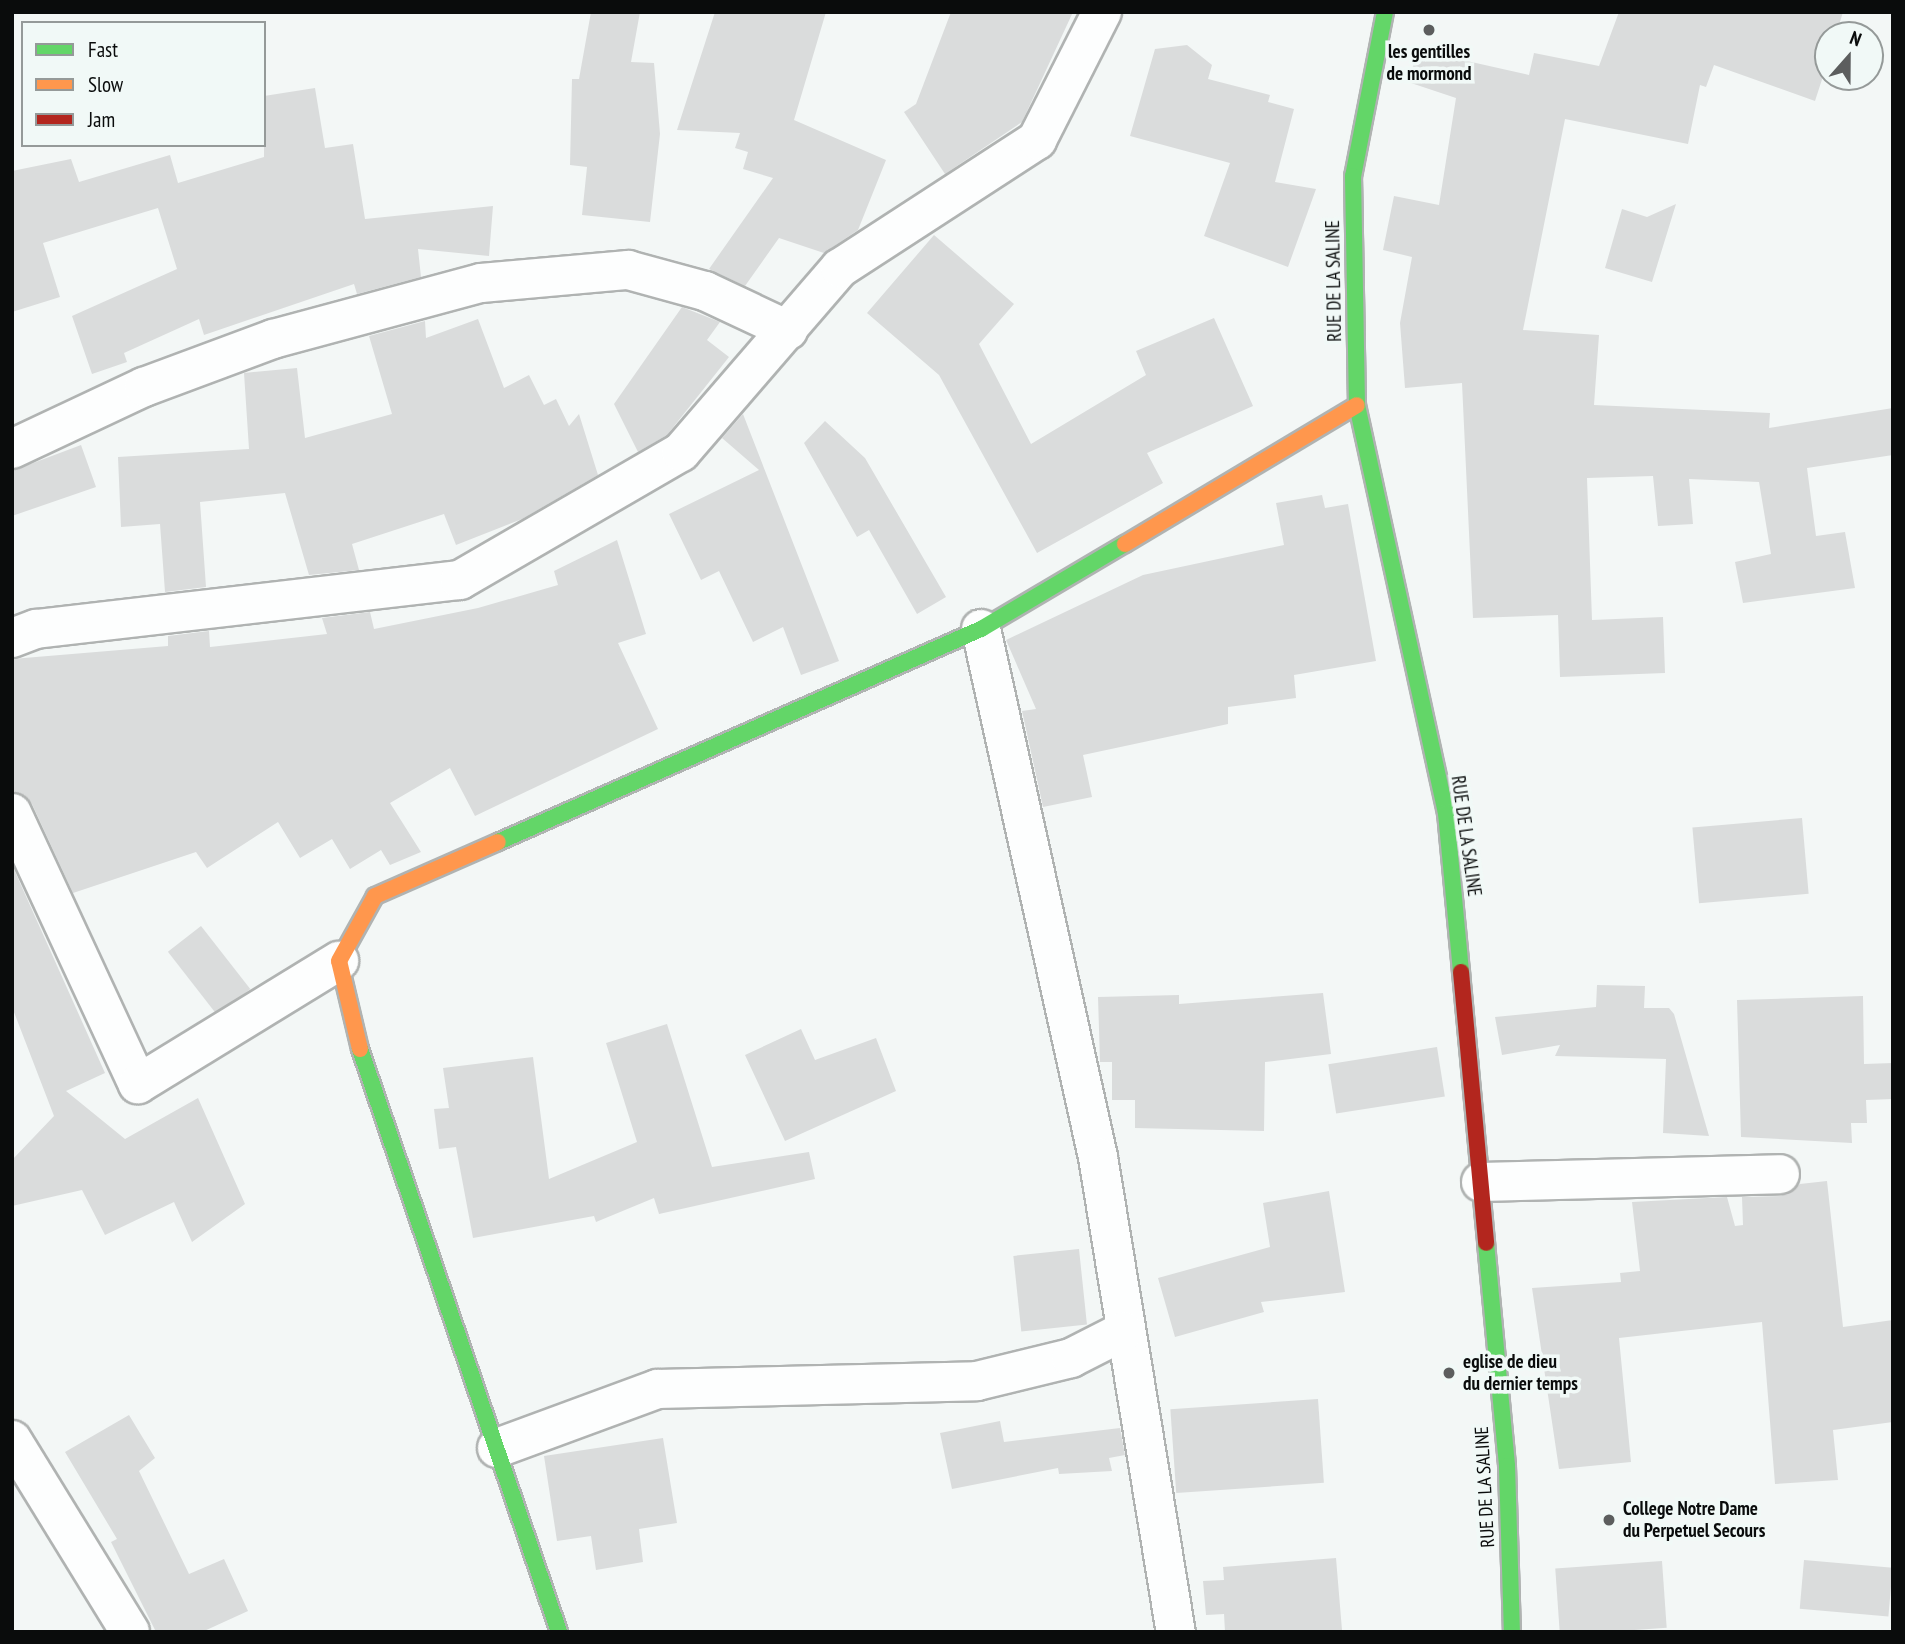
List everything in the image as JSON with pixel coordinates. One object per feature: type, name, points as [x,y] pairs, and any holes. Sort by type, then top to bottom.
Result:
[{"type":"street","points":[[12,638],[36,629],[460,580],[681,452],[841,268],[1037,140],[1102,12]]},
{"type":"street","name":"RUE DE LA SALINE","points":[[1385,12],[1353,176],[1357,405],[1446,813],[1507,1466],[1512,1632]]},
{"type":"street","points":[[12,449],[144,387],[273,339],[481,283],[628,270],[705,291],[788,330]]},
{"type":"street","points":[[12,813],[138,1084],[339,961],[375,895],[981,629],[1357,405]]},
{"type":"street","points":[[981,629],[1098,1157],[1124,1331],[1176,1632]]},
{"type":"street","points":[[339,961],[357,1041],[559,1632]]},
{"type":"street","points":[[1481,1182],[1780,1174]]},
{"type":"street","points":[[497,1448],[657,1389],[977,1381],[1071,1358],[1124,1331]]},
{"type":"street","points":[[12,1440],[131,1632]]},
{"type":"building","points":[[591,12],[640,12],[631,62],[654,63],[660,134],[650,222],[582,215],[587,167],[570,165],[572,79],[579,79]]},
{"type":"building","points":[[715,12],[826,12],[794,120],[886,160],[858,230],[824,253],[779,238],[745,286],[709,269],[773,178],[743,169],[748,152],[735,148],[740,133],[677,130]]},
{"type":"building","points":[[951,12],[1073,12],[1022,122],[945,174],[904,112],[916,104]]},
{"type":"building","points":[[1619,12],[1843,12],[1840,21],[1814,21],[1814,91],[1818,91],[1815,101],[1714,65],[1706,87],[1700,85],[1688,144],[1565,119],[1523,330],[1599,335],[1594,405],[1770,413],[1769,428],[1893,408],[1893,455],[1807,468],[1816,536],[1845,532],[1855,588],[1743,603],[1735,562],[1771,554],[1759,482],[1689,479],[1693,524],[1658,526],[1653,476],[1587,478],[1592,620],[1663,617],[1665,673],[1560,677],[1558,615],[1473,618],[1462,383],[1405,388],[1400,323],[1412,257],[1383,250],[1394,196],[1439,205],[1456,98],[1408,82],[1418,50],[1529,75],[1534,53],[1599,66]]},
{"type":"building","points":[[1187,45],[1212,65],[1208,79],[1270,95],[1268,102],[1294,109],[1275,182],[1316,189],[1288,267],[1204,236],[1230,163],[1130,136],[1155,49]]},
{"type":"building","points":[[315,88],[325,148],[353,144],[365,219],[493,206],[489,256],[418,249],[421,277],[357,294],[354,284],[204,335],[199,319],[124,353],[127,362],[92,374],[72,316],[177,269],[158,208],[43,243],[60,297],[12,312],[12,171],[71,159],[79,182],[170,155],[178,183],[264,157],[266,96]]},
{"type":"building","points":[[1676,204],[1652,282],[1605,268],[1622,209],[1647,217]]},
{"type":"building","points":[[934,235],[1014,304],[979,344],[1031,444],[1146,375],[1136,351],[1214,318],[1253,406],[1147,453],[1163,483],[1037,553],[939,375],[867,313]]},
{"type":"building","points":[[682,307],[720,322],[707,340],[729,357],[667,435],[638,452],[614,404]]},
{"type":"building","points":[[478,319],[504,388],[529,375],[544,405],[556,399],[569,426],[579,414],[598,475],[522,519],[456,545],[444,514],[352,544],[359,570],[309,575],[285,493],[200,502],[206,587],[165,592],[160,524],[121,527],[118,457],[249,449],[244,373],[297,368],[305,438],[392,414],[369,336],[425,321],[426,338]]},
{"type":"building","points":[[743,414],[839,661],[801,675],[783,627],[753,642],[719,571],[701,580],[669,514],[759,470],[722,438]]},
{"type":"building","points":[[825,421],[865,458],[946,597],[917,614],[869,530],[857,537],[804,443]]},
{"type":"building","points":[[81,445],[96,487],[12,516],[12,471]]},
{"type":"building","points":[[1322,495],[1325,508],[1348,504],[1376,661],[1294,675],[1296,698],[1228,707],[1228,724],[1083,755],[1092,797],[1043,807],[1022,711],[1036,709],[1006,640],[1143,575],[1284,545],[1276,503]]},
{"type":"building","points":[[617,540],[646,634],[618,643],[658,729],[475,816],[450,768],[390,803],[421,852],[390,865],[381,850],[350,869],[332,839],[300,858],[278,822],[207,868],[196,852],[73,893],[32,804],[12,791],[12,659],[168,646],[168,636],[209,631],[210,647],[327,634],[322,618],[370,612],[374,629],[478,608],[558,585],[554,571]]},
{"type":"building","points":[[1802,818],[1809,894],[1699,903],[1692,828]]},
{"type":"building","points":[[12,865],[105,1073],[66,1091],[125,1139],[198,1098],[245,1204],[192,1242],[174,1202],[105,1235],[82,1190],[12,1206],[12,1160],[54,1116],[12,1007]]},
{"type":"building","points":[[201,926],[250,989],[217,1015],[168,952]]},
{"type":"building","points":[[1597,985],[1645,986],[1644,1008],[1669,1008],[1674,1014],[1709,1136],[1663,1133],[1666,1059],[1555,1056],[1560,1045],[1502,1055],[1495,1017],[1596,1007]]},
{"type":"building","points":[[1323,993],[1331,1054],[1265,1062],[1264,1131],[1135,1128],[1135,1100],[1112,1100],[1112,1062],[1100,1062],[1098,997],[1179,995],[1179,1004]]},
{"type":"building","points":[[1863,996],[1864,1064],[1893,1063],[1893,1099],[1866,1100],[1867,1123],[1851,1123],[1852,1143],[1741,1137],[1737,1000]]},
{"type":"building","points":[[667,1024],[712,1167],[809,1152],[815,1179],[659,1214],[654,1198],[596,1222],[594,1216],[473,1238],[456,1147],[439,1149],[434,1109],[449,1108],[443,1068],[533,1057],[549,1179],[637,1142],[606,1043]]},
{"type":"building","points":[[801,1029],[815,1060],[876,1038],[896,1091],[785,1141],[745,1055]]},
{"type":"building","points":[[1437,1047],[1445,1096],[1336,1114],[1328,1064]]},
{"type":"building","points":[[1827,1181],[1843,1327],[1893,1320],[1893,1422],[1833,1430],[1838,1480],[1775,1484],[1762,1322],[1619,1338],[1631,1462],[1559,1469],[1532,1288],[1621,1282],[1620,1273],[1640,1271],[1632,1202],[1727,1197],[1735,1226],[1743,1225],[1742,1197],[1781,1196],[1800,1184]]},
{"type":"building","points":[[1329,1191],[1345,1292],[1261,1302],[1264,1312],[1175,1337],[1158,1278],[1270,1247],[1263,1203]]},
{"type":"building","points":[[1079,1249],[1087,1325],[1021,1331],[1013,1256]]},
{"type":"building","points":[[1318,1399],[1324,1483],[1176,1493],[1170,1409]]},
{"type":"building","points":[[129,1415],[155,1458],[139,1471],[189,1574],[224,1559],[248,1611],[202,1632],[156,1632],[111,1542],[117,1539],[65,1452]]},
{"type":"building","points":[[1000,1421],[1004,1442],[1120,1428],[1125,1455],[1109,1458],[1112,1471],[1059,1474],[1058,1468],[952,1489],[940,1433]]},
{"type":"building","points":[[663,1438],[677,1523],[639,1529],[643,1562],[596,1570],[591,1536],[557,1541],[544,1456]]},
{"type":"building","points":[[1336,1558],[1342,1630],[1225,1632],[1224,1614],[1206,1615],[1203,1581],[1224,1580],[1223,1567]]},
{"type":"building","points":[[1804,1560],[1893,1568],[1888,1617],[1800,1609]]},
{"type":"building","points":[[1662,1561],[1667,1628],[1560,1632],[1555,1568]]},
{"type":"traffic: fast","points":[[1385,12],[1353,176],[1357,405],[1446,813],[1461,972]]},
{"type":"traffic: fast","points":[[498,842],[981,629],[1125,544]]},
{"type":"traffic: fast","points":[[360,1049],[559,1632]]},
{"type":"traffic: fast","points":[[1486,1243],[1507,1466],[1512,1632]]},
{"type":"traffic: slow","points":[[1125,544],[1357,405]]},
{"type":"traffic: slow","points":[[360,1049],[339,961],[375,896],[498,842]]},
{"type":"traffic: jam","points":[[1461,972],[1486,1243]]},
{"type":"place","name":"les gentilles de mormond","points":[[1429,30]]},
{"type":"place","name":"eglise de dieu du dernier temps","points":[[1449,1373]]},
{"type":"place","name":"College Notre Dame du Perpetuel Secours","points":[[1609,1520]]}]
